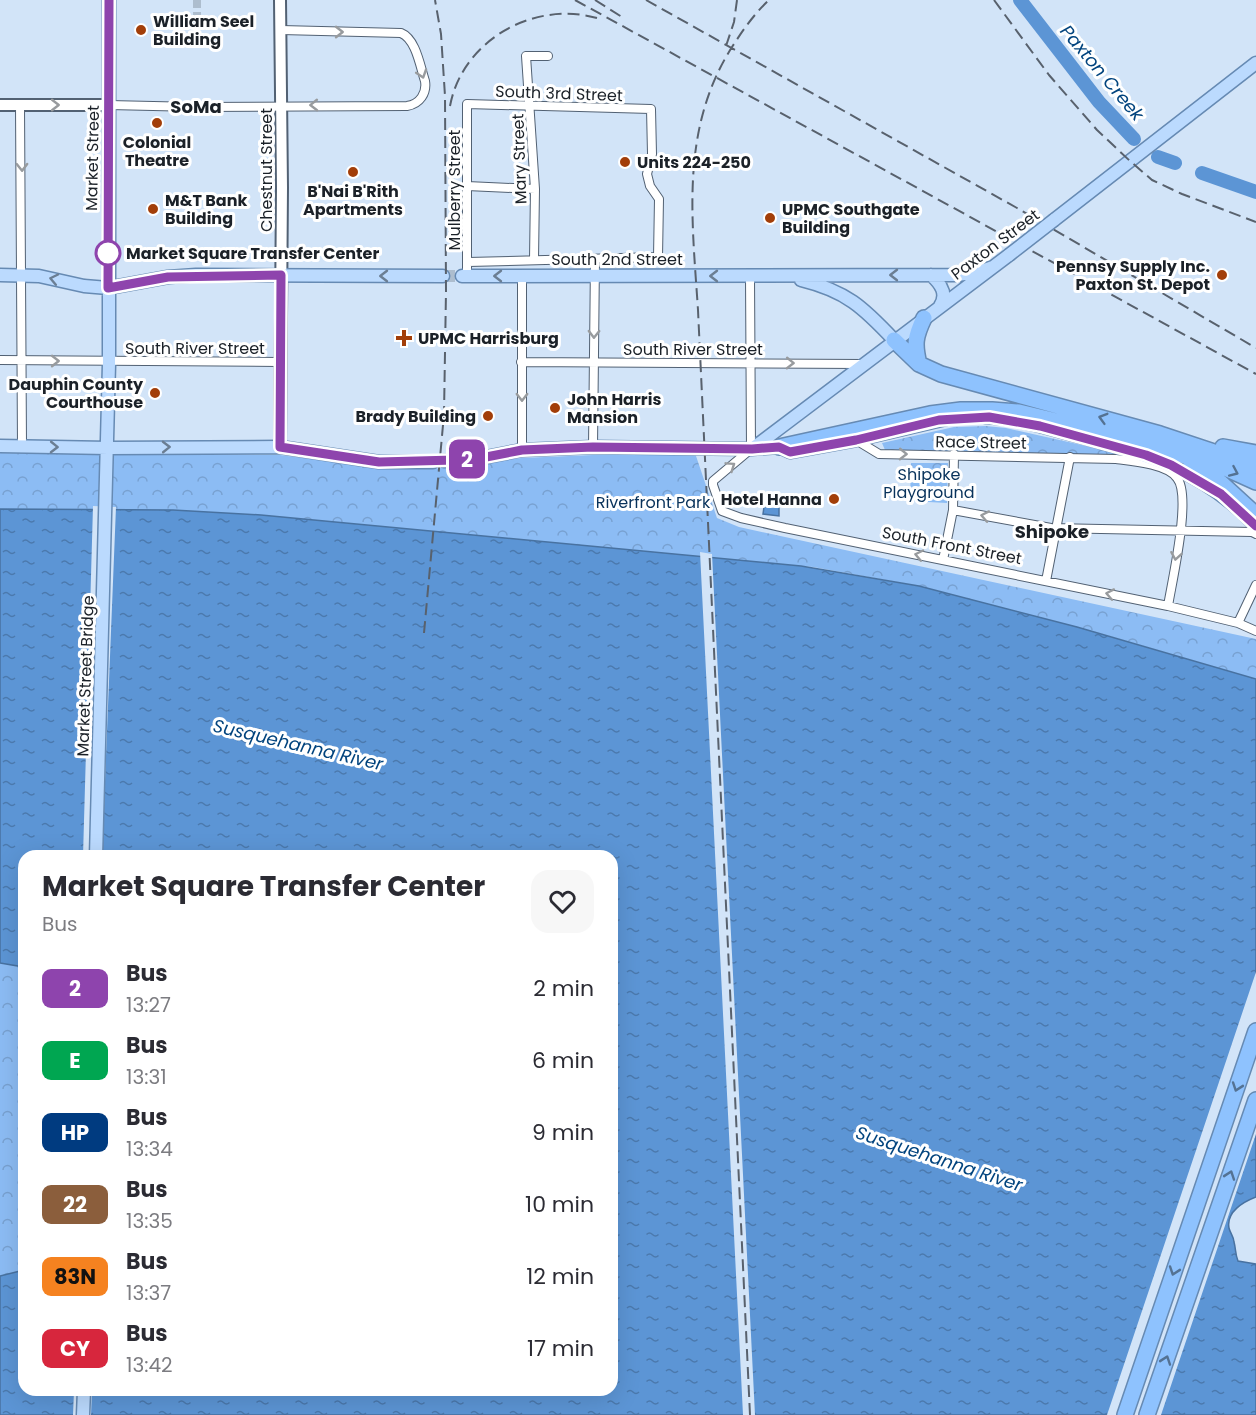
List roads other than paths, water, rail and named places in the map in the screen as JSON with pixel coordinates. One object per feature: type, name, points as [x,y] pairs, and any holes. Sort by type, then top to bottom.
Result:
[{"type":"highway","points":[[920,364],[915,349],[916,335],[924,318]]},
{"type":"highway","points":[[894,340],[920,364],[959,380],[1160,434],[1256,466]]},
{"type":"highway","points":[[779,447],[930,414],[961,410],[992,410],[1019,412],[1074,425],[1225,468],[1256,482]]},
{"type":"highway","points":[[1160,434],[1256,453]]},
{"type":"highway","points":[[1170,453],[1220,482],[1256,515]]},
{"type":"highway","points":[[1125,1415],[1256,1031]]},
{"type":"highway","points":[[1147,1415],[1256,1100]]},
{"type":"main road","name":"Market Street","points":[[107,496],[109,0]]},
{"type":"main road","name":"Chestnut Street","points":[[280,0],[280,447]]},
{"type":"main road","name":"Paxton Street","points":[[752,449],[1009,255],[1256,63]]},
{"type":"main road","points":[[0,105],[110,105]]},
{"type":"main road","name":"South 2nd Street","points":[[464,276],[931,275],[970,274],[993,267]]},
{"type":"main road","points":[[0,275],[39,276],[84,286],[108,288],[168,277],[443,276]]},
{"type":"main road","points":[[931,275],[944,292],[944,299],[940,306]]},
{"type":"main road","name":"South 2nd Street","points":[[773,276],[810,283],[837,292],[861,308],[894,340]]},
{"type":"main road","points":[[0,446],[280,447],[379,462],[481,458],[522,450],[593,447],[752,449],[779,447],[790,452],[957,417],[989,417],[1020,421],[1146,455],[1171,465],[1221,494],[1256,526]]},
{"type":"main road","name":"Market Street Bridge","points":[[96,850],[107,496]]},
{"type":"main road","points":[[83,1415],[84,1396]]},
{"type":"street","points":[[110,105],[407,106],[420,101],[426,87],[407,35],[280,30]]},
{"type":"street","name":"Mary Street","points":[[534,260],[535,189],[526,56],[548,56]]},
{"type":"street","name":"South 3rd Street","points":[[467,104],[651,109],[652,154],[647,174],[650,186],[659,199],[658,257],[595,259]]},
{"type":"street","name":"Mulberry Street","points":[[464,276],[468,262],[467,104]]},
{"type":"street","points":[[20,105],[22,446]]},
{"type":"street","points":[[467,186],[535,189]]},
{"type":"street","points":[[468,262],[595,259],[593,447]]},
{"type":"street","points":[[522,276],[522,450]]},
{"type":"street","points":[[750,276],[752,449]]},
{"type":"street","name":"South River Street","points":[[0,360],[280,362]]},
{"type":"street","name":"South River Street","points":[[521,362],[864,364]]},
{"type":"street","name":"Race Street","points":[[856,440],[879,454],[1070,457],[1116,459],[1142,463],[1168,471],[1178,478],[1182,493],[1181,531]]},
{"type":"street","name":"South Front Street","points":[[752,449],[713,481],[722,512],[763,523],[1168,606],[1238,623],[1256,631]]},
{"type":"street","points":[[943,560],[953,510],[954,454]]},
{"type":"street","points":[[1046,581],[1070,457]]},
{"type":"street","points":[[953,510],[1051,528],[1252,532],[1256,534]]},
{"type":"street","points":[[1168,606],[1181,531]]},
{"type":"street","points":[[1238,623],[1256,585]]},
{"type":"water","points":[[779,506],[779,516],[763,514],[764,507]]},
{"type":"water","name":"Susquehanna River","points":[[0,509],[173,510],[261,515],[801,566],[919,586],[1077,627],[1256,679],[1256,1197],[1236,1208],[1230,1217],[1229,1228],[1238,1261],[1256,1264],[1256,1415],[0,1415],[0,1276],[18,1272],[18,1396],[618,1396],[618,850],[18,850],[18,966],[0,963]]},
{"type":"waterway","name":"Paxton Creek","points":[[1020,0],[1099,102],[1134,139]]},
{"type":"waterway","name":"Paxton Creek","points":[[1158,157],[1175,163]]},
{"type":"waterway","name":"Paxton Creek","points":[[1202,173],[1256,192]]},
{"type":"tunnel","points":[[197,0],[197,21]]},
{"type":"tunnel","points":[[443,276],[462,276]]},
{"type":"railway","points":[[424,633],[444,414],[445,96],[441,34],[435,0]]},
{"type":"railway","points":[[575,0],[1256,374]]},
{"type":"railway","points":[[595,0],[622,17]]},
{"type":"railway","points":[[646,0],[1017,208],[1256,348]]},
{"type":"railway","points":[[726,46],[734,22],[737,0]]},
{"type":"railway","points":[[750,1415],[692,208],[697,142],[704,110],[715,78],[740,34],[769,0]]},
{"type":"railway","points":[[994,0],[1049,75],[1097,130],[1152,180],[1256,222]]},
{"type":"railway","points":[[450,106],[457,83],[469,62],[485,45],[504,31],[526,21],[549,15],[573,14],[597,18]]},
{"type":"place","name":"William Seel Building","points":[[141,30]]},
{"type":"place","name":"Colonial Theatre","points":[[157,123]]},
{"type":"place","name":"Units 224-250","points":[[625,162]]},
{"type":"place","name":"B'Nai B'Rith Apartments","points":[[353,172]]},
{"type":"place","name":"M&T Bank Building","points":[[153,209]]},
{"type":"place","name":"UPMC Southgate Building","points":[[770,218]]},
{"type":"place","name":"Market Square Transfer Center","points":[[108,253]]},
{"type":"place","name":"Pennsy Supply Inc. Paxton St. Depot","points":[[1222,275]]},
{"type":"place","name":"UPMC Harrisburg","points":[[404,338]]},
{"type":"place","name":"Dauphin County Courthouse","points":[[155,393]]},
{"type":"place","name":"John Harris Mansion","points":[[555,408]]},
{"type":"place","name":"Brady Building","points":[[488,416]]},
{"type":"place","name":"Hotel Hanna","points":[[834,499]]},
{"type":"district","name":"SoMa","points":[[196,107]]},
{"type":"district","name":"Shipoke","points":[[1052,532]]},
{"type":"park label","name":"Shipoke Playground","points":[[929,483]]},
{"type":"park label","name":"Riverfront Park","points":[[653,502]]}]
